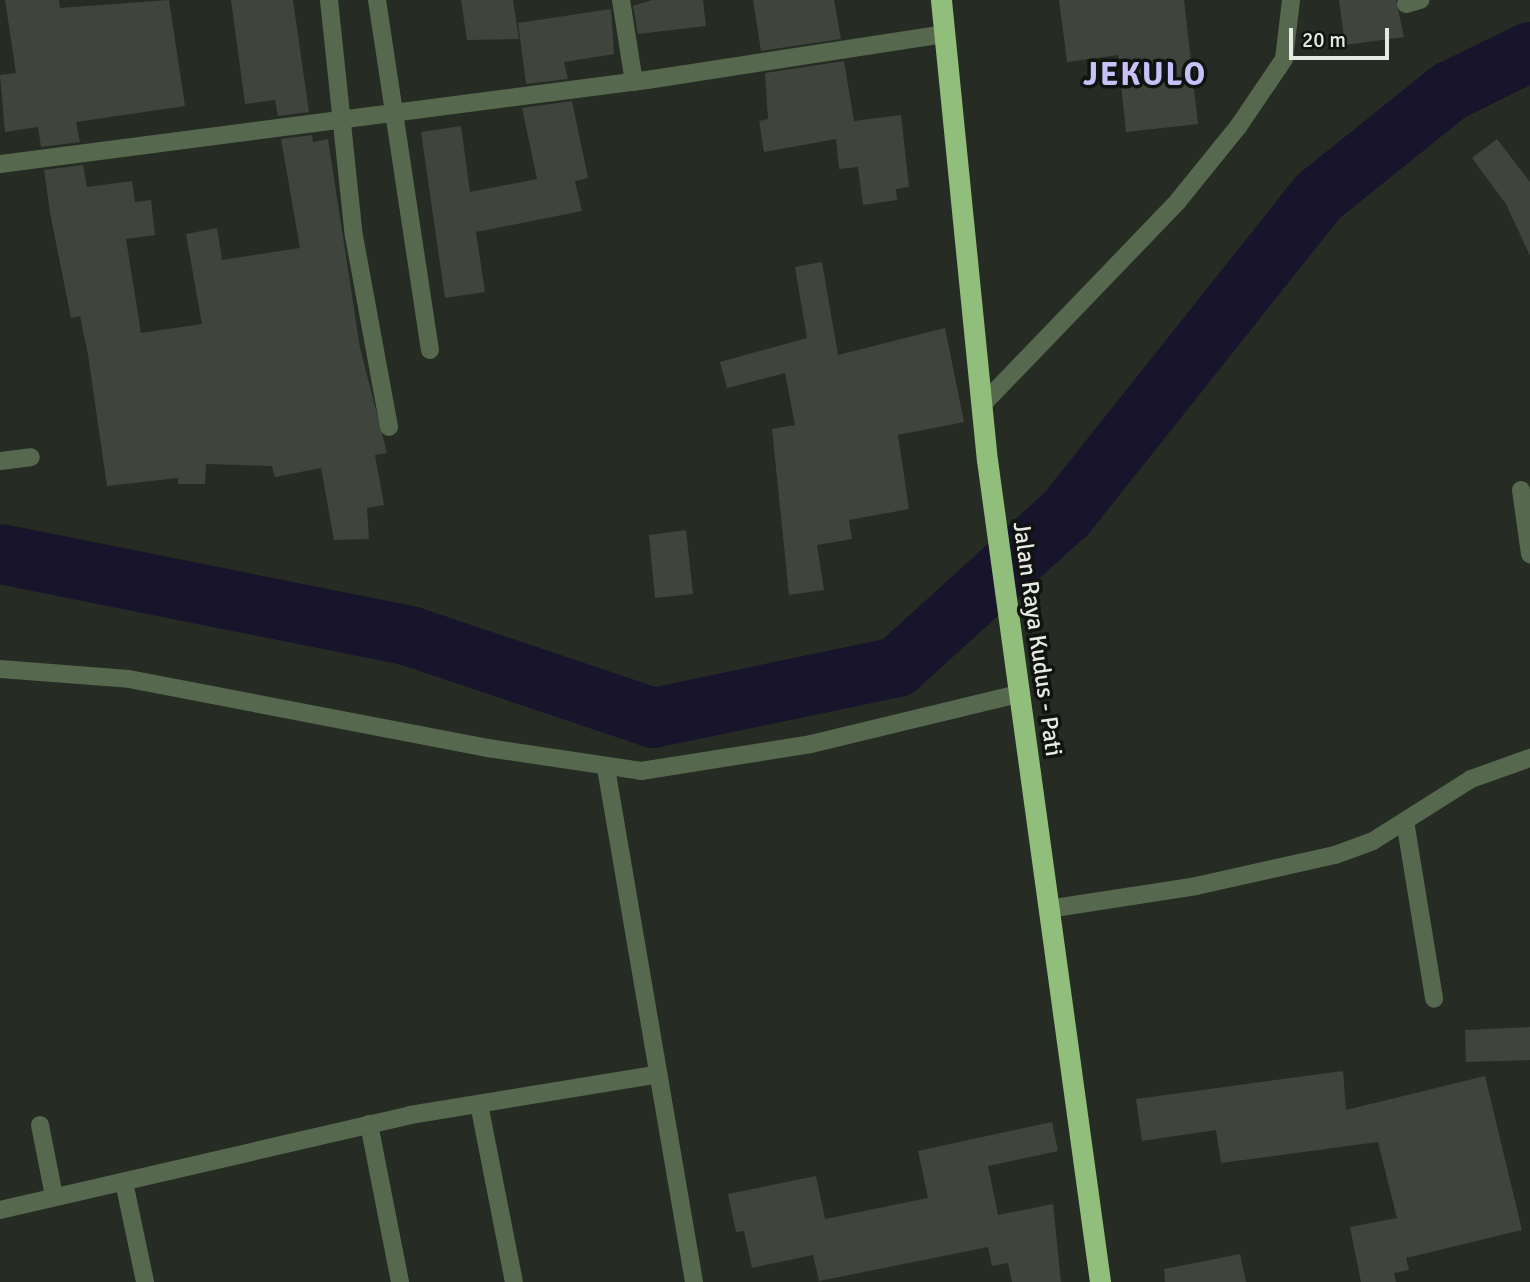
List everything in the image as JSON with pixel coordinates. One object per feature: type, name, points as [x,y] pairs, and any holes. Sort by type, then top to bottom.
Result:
[{"type":"highway","name":"Jalan Raya Kudus - Pati","points":[[941,0],[987,460],[1100,1282]]},
{"type":"street","points":[[329,0],[389,427]]},
{"type":"street","points":[[377,0],[385,115],[430,349]]},
{"type":"street","points":[[621,0],[634,82]]},
{"type":"street","points":[[982,405],[1178,201],[1238,127],[1284,59],[1291,0]]},
{"type":"street","points":[[0,164],[634,82],[945,34]]},
{"type":"street","points":[[0,461],[31,457]]},
{"type":"street","points":[[1521,490],[1530,554]]},
{"type":"street","points":[[0,669],[129,679],[607,768],[707,763],[1018,694]]},
{"type":"street","points":[[1048,909],[1196,886],[1335,855],[1405,821],[1471,779],[1530,758]]},
{"type":"street","points":[[607,768],[655,1075],[694,1282]]},
{"type":"street","points":[[1405,821],[1434,999]]},
{"type":"street","points":[[0,1210],[369,1124],[655,1075]]},
{"type":"street","points":[[479,1104],[514,1282]]},
{"type":"street","points":[[369,1124],[400,1282]]},
{"type":"street","points":[[40,1125],[54,1196]]},
{"type":"street","points":[[124,1182],[145,1282]]},
{"type":"building","points":[[5,0],[59,0],[60,8],[169,0],[185,106],[76,122],[80,142],[41,147],[38,127],[5,132],[0,75],[16,73]]},
{"type":"building","points":[[231,0],[293,0],[309,112],[278,116],[275,100],[245,104]]},
{"type":"building","points":[[461,0],[513,0],[519,39],[467,40]]},
{"type":"building","points":[[652,0],[703,0],[706,26],[638,34],[633,6]]},
{"type":"building","points":[[753,0],[834,0],[841,39],[761,51]]},
{"type":"building","points":[[1059,0],[1184,0],[1198,124],[1126,132],[1118,55],[1067,62]]},
{"type":"building","points":[[1339,0],[1396,0],[1404,37],[1345,45]]},
{"type":"building","points":[[611,9],[614,54],[564,62],[568,79],[526,84],[518,23]]},
{"type":"building","points":[[844,61],[854,121],[901,115],[909,187],[896,189],[897,200],[863,205],[858,167],[839,169],[836,139],[764,152],[759,121],[768,119],[765,73]]},
{"type":"building","points":[[572,101],[588,178],[575,181],[582,211],[476,232],[485,292],[445,298],[421,132],[461,126],[470,192],[537,179],[522,108]]},
{"type":"building","points":[[312,135],[313,142],[328,139],[360,348],[387,453],[375,455],[384,505],[367,508],[369,539],[334,540],[321,468],[275,477],[272,466],[206,464],[205,484],[178,484],[178,478],[107,486],[80,316],[71,318],[50,213],[44,170],[83,165],[87,187],[132,181],[135,202],[151,200],[155,235],[126,239],[141,333],[202,324],[186,234],[217,228],[222,260],[300,248],[281,139]]},
{"type":"building","points":[[1497,139],[1530,182],[1530,256],[1506,204],[1472,158]]},
{"type":"building","points":[[822,262],[838,355],[945,328],[964,422],[898,435],[909,509],[849,520],[852,539],[817,545],[824,590],[789,595],[772,429],[795,425],[785,373],[727,388],[720,362],[807,338],[795,267]]},
{"type":"building","points":[[686,530],[693,594],[655,598],[649,535]]},
{"type":"building","points":[[1530,1027],[1530,1060],[1466,1062],[1465,1030]]},
{"type":"building","points":[[1343,1071],[1346,1110],[1485,1076],[1522,1230],[1406,1258],[1409,1270],[1394,1273],[1396,1282],[1361,1282],[1350,1227],[1397,1218],[1378,1142],[1221,1163],[1216,1130],[1142,1141],[1136,1099]]},
{"type":"building","points":[[1052,1122],[1058,1151],[988,1166],[998,1215],[1053,1204],[1061,1282],[1012,1282],[1008,1263],[992,1266],[988,1247],[819,1281],[813,1255],[752,1268],[744,1231],[736,1232],[728,1194],[816,1176],[825,1219],[928,1198],[918,1151]]},
{"type":"building","points":[[1240,1254],[1246,1282],[1165,1282],[1164,1269]]},
{"type":"waterway","points":[[0,554],[410,636],[653,718],[897,667],[1066,514],[1318,197],[1450,91],[1530,52]]},
{"type":"district","name":"JEKULO","points":[[1145,75]]}]
